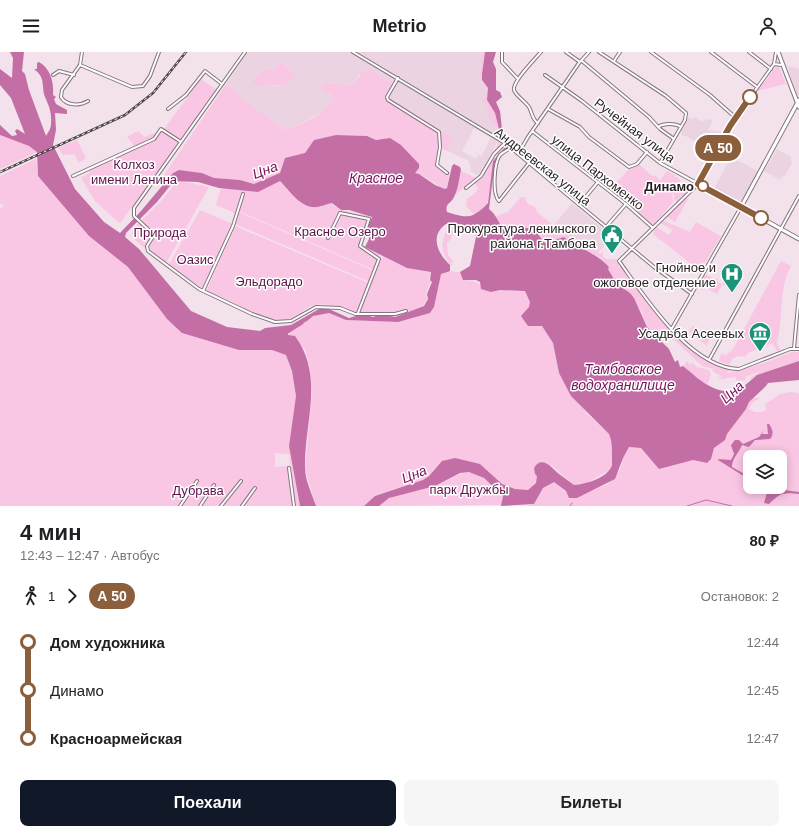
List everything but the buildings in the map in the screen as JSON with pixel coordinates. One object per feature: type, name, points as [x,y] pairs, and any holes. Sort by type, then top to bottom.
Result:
[{"type":"main road","points":[[777,52],[798,101],[741,207],[799,239]]},
{"type":"street","points":[[82,52],[80,65],[61,92],[61,99],[78,105],[88,101]]},
{"type":"street","points":[[80,65],[132,86],[143,86],[150,76],[159,52]]},
{"type":"street","points":[[245,52],[134,208],[134,216],[154,235],[147,247],[150,253],[203,291],[252,314],[275,322],[291,321],[316,307],[340,308],[347,312],[358,313],[395,314],[406,311]]},
{"type":"street","name":"Андреевская улица","points":[[353,52],[506,144],[606,228],[692,294]]},
{"type":"street","points":[[502,52],[502,62],[518,79]]},
{"type":"street","points":[[538,123],[535,121],[529,107],[514,92],[514,85],[541,52]]},
{"type":"street","points":[[566,52],[581,61],[674,139]]},
{"type":"street","points":[[518,154],[532,131],[581,61],[589,52]]},
{"type":"street","points":[[599,52],[666,96],[686,114],[681,127],[660,163]]},
{"type":"street","points":[[614,61],[620,52]]},
{"type":"street","points":[[651,52],[710,95],[736,118]]},
{"type":"street","points":[[711,52],[757,87]]},
{"type":"street","points":[[749,52],[770,68]]},
{"type":"street","points":[[777,52],[774,64],[736,118],[698,184],[619,261],[671,330],[709,360],[730,368],[739,369],[794,348],[799,349]]},
{"type":"street","points":[[774,64],[779,63],[784,67]]},
{"type":"street","points":[[53,75],[59,71],[74,75]]},
{"type":"street","points":[[168,109],[186,95],[206,71],[222,84]]},
{"type":"street","name":"Ручейная улица","points":[[545,75],[660,163],[741,207]]},
{"type":"street","points":[[398,78],[387,97],[388,100],[439,132],[440,147],[437,165],[447,173]]},
{"type":"street","points":[[548,109],[580,127],[589,137],[629,167],[637,164],[646,152]]},
{"type":"street","points":[[658,127],[670,124],[681,127]]},
{"type":"street","points":[[72,176],[154,139],[162,129],[181,142]]},
{"type":"street","name":"улица Пархоменко","points":[[532,131],[626,204],[653,228]]},
{"type":"street","points":[[466,188],[481,176],[494,154],[506,144]]},
{"type":"street","points":[[510,148],[500,156],[498,162],[494,194],[499,201],[529,163]]},
{"type":"street","points":[[579,205],[598,182]]},
{"type":"street","points":[[203,291],[233,226],[244,194]]},
{"type":"street","points":[[709,360],[799,196]]},
{"type":"street","points":[[606,228],[626,204]]},
{"type":"street","points":[[671,330],[741,207]]},
{"type":"street","points":[[328,238],[340,213],[369,219],[360,246],[378,257],[379,260],[358,313]]},
{"type":"street","points":[[794,348],[799,295]]},
{"type":"street","points":[[289,468],[294,506]]},
{"type":"street","points":[[180,506],[196,481]]},
{"type":"street","points":[[221,506],[241,481]]},
{"type":"street","points":[[200,506],[214,485]]},
{"type":"street","points":[[242,506],[255,488]]},
{"type":"shaded area","points":[[248,52],[481,52],[481,67],[478,74],[488,92],[490,113],[497,128],[498,141],[480,176],[471,172],[469,161],[447,151],[454,139],[359,75],[353,85],[347,87],[341,87],[330,82],[324,92],[331,94],[333,98],[332,104],[326,110],[286,130],[236,94],[237,92],[226,84]],"holes":[[[283,63],[294,77],[283,85],[271,87],[267,84],[267,69],[276,68]],[[474,128],[491,137],[482,156],[478,155],[476,159],[462,151]]]},
{"type":"shaded area","points":[[788,66],[799,69],[799,96],[797,95]]},
{"type":"shaded area","points":[[689,117],[693,119],[695,117],[701,121],[711,119],[712,122],[708,130],[722,132],[722,135],[713,134],[710,143],[706,143],[703,147],[700,146],[688,137],[681,135],[681,131]]},
{"type":"shaded area","points":[[777,149],[790,156],[792,163],[784,177],[782,176],[780,180],[764,171]]},
{"type":"shaded area","points":[[731,157],[758,171],[740,203],[714,189]]},
{"type":"shaded area","points":[[572,203],[608,233],[604,241],[606,244],[598,253],[554,225]]},
{"type":"green space","points":[[481,52],[485,52],[482,80],[488,88],[488,91],[478,74],[481,67]]},
{"type":"green space","points":[[283,63],[295,77],[283,85],[275,85],[271,87],[267,84],[258,86],[253,83],[256,76],[265,70],[276,68],[278,64]]},
{"type":"green space","points":[[777,66],[779,67],[786,84],[757,91]]},
{"type":"green space","points":[[369,69],[394,84],[388,95],[454,139],[447,151],[441,148],[438,165],[450,173],[446,189],[415,173],[419,164],[401,145],[390,138],[376,140],[367,136],[336,135],[314,140],[305,153],[283,163],[279,174],[254,184],[240,180],[214,178],[202,173],[179,170],[173,173],[166,184],[162,178],[226,84],[237,92],[236,94],[286,130],[313,118],[326,109],[333,98],[331,94],[324,92],[320,88],[324,83],[332,83],[341,86],[353,85],[362,73]]},
{"type":"green space","points":[[201,79],[217,90],[179,141],[164,129]]},
{"type":"green space","points":[[488,93],[487,100],[495,113],[500,133],[507,145],[495,157],[487,204],[475,215],[466,206],[467,199],[475,193],[478,188],[474,182],[496,149],[499,139],[499,132],[487,118],[490,113],[486,109],[488,105],[482,101]]},
{"type":"green space","name":"Колхоз имени Ленина","points":[[162,129],[180,142],[120,223],[95,201],[81,178],[90,172],[88,169],[154,139]]},
{"type":"green space","points":[[138,131],[145,137],[153,133],[156,136],[135,147],[127,137]]},
{"type":"green space","points":[[0,135],[29,146],[37,152],[0,169]]},
{"type":"green space","points":[[77,140],[86,158],[79,163],[74,154],[63,155],[58,148]]},
{"type":"green space","name":"Дубрава","points":[[36,159],[38,176],[89,236],[128,267],[167,319],[182,333],[239,350],[272,350],[286,355],[292,371],[296,396],[289,446],[300,506],[295,506],[289,454],[275,453],[275,467],[288,466],[293,506],[0,506],[0,207],[3,209],[3,205],[0,203],[0,176]]},
{"type":"green space","name":"Динамо","points":[[638,163],[652,176],[654,175],[660,180],[667,171],[675,175],[674,177],[677,177],[681,181],[673,190],[678,187],[680,190],[684,187],[688,191],[682,197],[681,196],[677,202],[674,200],[674,192],[672,196],[673,202],[654,225],[613,193],[615,190],[612,187],[630,168]]},
{"type":"green space","points":[[461,171],[476,178],[456,194]]},
{"type":"green space","name":"Природа","points":[[178,180],[209,187],[165,265],[135,240],[134,228],[162,200]]},
{"type":"green space","name":"Красное Озеро","points":[[279,181],[298,200],[306,205],[316,206],[330,203],[340,210],[369,216],[359,244],[380,254],[374,270],[239,211],[237,214],[216,205],[221,188],[246,190]]},
{"type":"green space","points":[[685,196],[688,199],[675,222],[665,216]]},
{"type":"green space","points":[[521,197],[524,197],[528,204],[535,207],[538,213],[562,232],[600,254],[603,251],[603,257],[605,258],[618,260],[614,264],[618,262],[619,269],[620,265],[669,329],[705,359],[731,370],[726,372],[702,366],[674,340],[660,334],[657,337],[647,327],[641,311],[626,290],[617,284],[608,269],[609,267],[600,257],[577,247],[564,237],[545,243],[537,232],[520,229],[516,232],[507,233],[501,227],[496,216],[508,212]]},
{"type":"green space","name":"Оазис","points":[[200,210],[233,224],[204,289],[168,266]]},
{"type":"green space","points":[[239,212],[374,271],[370,282],[235,224]]},
{"type":"green space","points":[[662,220],[690,232],[696,222],[721,236],[700,271],[653,234],[656,227],[669,235],[672,230],[659,222]]},
{"type":"green space","name":"Эльдорадо","points":[[235,226],[369,283],[356,315],[333,306],[320,304],[309,307],[287,320],[271,321],[257,316],[227,299],[206,292]]},
{"type":"green space","points":[[449,229],[453,232],[451,239],[447,243],[448,255],[453,261],[452,266],[446,258],[442,243],[443,238]]},
{"type":"green space","points":[[383,256],[406,267],[430,272],[429,279],[431,281],[426,293],[427,298],[423,306],[394,317],[380,314],[371,316],[362,314],[357,316]]},
{"type":"green space","points":[[781,261],[791,266],[784,284],[777,342],[780,350],[777,351],[772,343],[748,353],[745,357],[738,356],[732,359],[729,365],[719,361],[721,354],[726,355],[733,349]]},
{"type":"green space","points":[[445,271],[460,272],[463,280],[476,282],[491,292],[500,290],[525,291],[530,302],[529,307],[523,314],[542,326],[553,343],[559,373],[587,414],[609,434],[612,440],[612,464],[609,470],[585,484],[574,485],[551,465],[537,476],[536,483],[528,490],[515,489],[502,484],[480,464],[454,458],[437,466],[429,476],[423,480],[375,496],[364,506],[316,506],[305,469],[312,392],[310,368],[305,349],[288,335],[288,331],[307,321],[313,315],[329,313],[346,320],[398,322],[430,313],[433,309],[439,278]]},
{"type":"green space","points":[[705,274],[718,279],[717,281],[722,284],[717,294],[708,289],[707,279],[706,286],[702,290],[698,288]]},
{"type":"green space","points":[[725,279],[734,285],[732,289],[722,284]]},
{"type":"green space","points":[[693,326],[705,335],[708,329],[714,332],[707,344],[708,347],[689,331]]},
{"type":"green space","points":[[792,352],[799,352],[799,361],[757,375],[750,380],[750,378],[761,371],[745,377],[746,380],[737,381],[736,377],[720,379],[717,376],[721,378],[721,376],[712,371],[714,369],[729,373],[764,363]]},
{"type":"green space","points":[[687,361],[690,365],[692,363],[697,367],[709,370],[711,375],[707,385],[684,367]]},
{"type":"green space","name":"парк Дружбы","points":[[790,392],[799,393],[799,506],[527,506],[534,504],[543,488],[554,482],[568,494],[591,491],[608,484],[620,470],[623,458],[629,447],[641,448],[659,468],[693,460],[705,463],[716,447],[725,440],[727,434],[746,409],[749,402],[754,398],[760,398],[752,403],[749,409],[755,412],[763,412],[766,410],[765,404],[780,394]]},
{"type":"green space","name":"парк Дружбы","points":[[469,472],[483,478],[503,496],[502,505],[379,506],[384,501],[398,495],[434,486],[460,474]]},
{"type":"water","points":[[10,52],[24,52],[22,71],[25,74],[29,90],[46,136],[51,126],[51,113],[45,97],[42,79],[38,72],[34,69],[37,69],[37,63],[39,62],[49,72],[53,86],[53,95],[56,97],[54,99],[56,104],[67,110],[67,114],[55,113],[56,130],[53,145],[75,189],[104,222],[120,233],[173,173],[179,170],[202,173],[214,178],[240,180],[254,184],[280,173],[285,158],[305,153],[314,140],[336,135],[367,136],[376,140],[390,138],[401,145],[419,164],[419,168],[415,173],[445,189],[447,188],[452,166],[454,164],[460,167],[461,170],[455,196],[447,206],[447,212],[459,216],[473,215],[488,203],[493,161],[507,145],[500,133],[495,113],[487,100],[488,88],[482,80],[485,52],[496,52],[493,62],[496,69],[496,90],[500,92],[502,97],[496,102],[500,111],[502,129],[509,147],[495,161],[489,209],[504,230],[507,233],[516,232],[522,228],[533,228],[545,243],[564,237],[599,258],[609,267],[608,269],[617,284],[630,293],[634,298],[647,327],[669,349],[675,362],[678,360],[680,367],[683,366],[710,386],[730,392],[734,389],[743,387],[757,375],[799,361],[799,380],[768,383],[749,402],[746,409],[727,434],[725,440],[714,448],[711,459],[707,463],[693,460],[659,469],[641,448],[629,447],[615,479],[577,498],[569,498],[566,491],[554,482],[543,488],[534,504],[501,506],[503,496],[484,478],[469,472],[460,473],[435,486],[389,498],[379,506],[364,506],[375,496],[423,480],[429,476],[442,461],[455,458],[480,464],[502,484],[515,489],[528,490],[536,483],[537,476],[534,468],[540,462],[550,466],[574,485],[596,480],[610,470],[612,465],[612,444],[609,434],[571,396],[559,373],[553,343],[542,326],[528,326],[521,316],[529,307],[530,302],[525,291],[500,290],[491,292],[481,289],[480,282],[476,280],[463,280],[460,272],[470,266],[476,237],[475,230],[460,224],[446,224],[438,234],[437,245],[442,256],[450,265],[450,271],[441,274],[434,307],[430,313],[398,322],[346,320],[329,313],[313,316],[307,321],[288,331],[288,335],[295,336],[304,352],[309,367],[311,384],[305,473],[316,506],[300,506],[289,446],[296,396],[292,371],[286,355],[272,350],[239,350],[182,333],[167,319],[128,267],[89,236],[38,176],[37,152],[29,146],[0,135],[0,125],[12,136],[17,135],[15,131],[17,129],[25,134],[11,98],[0,85],[0,69],[12,78],[13,58]],"holes":[[[174,181],[198,182],[219,188],[258,192],[280,181],[299,201],[308,206],[317,207],[332,203],[341,210],[349,210],[372,217],[367,229],[369,239],[365,247],[407,268],[431,272],[430,280],[432,282],[427,294],[428,299],[424,306],[395,317],[381,314],[373,317],[363,314],[349,318],[329,309],[319,309],[291,325],[265,328],[260,331],[227,327],[191,311],[139,249],[125,237],[126,233],[157,202]]]},
{"type":"water","points":[[767,424],[769,424],[772,430],[772,436],[770,439],[755,440],[749,447],[742,445],[733,461],[732,467],[743,473],[743,476],[718,460],[731,460],[734,454],[731,445],[735,440],[739,440],[743,444],[759,437],[764,430],[762,434],[768,434]]},
{"type":"water","points":[[787,490],[799,492],[799,494],[787,493]]},
{"type":"water","points":[[767,494],[782,494],[769,504],[764,503]]},
{"type":"waterway","name":"Цна","points":[[286,333],[302,323]]},
{"type":"waterway","points":[[687,506],[706,500],[732,506]]},
{"type":"railway","points":[[0,172],[125,115],[153,93],[186,52]]},
{"type":"bus line","points":[[750,97],[730,126],[698,184],[761,218]]},
{"type":"place","name":"Динамо","points":[[703,186]]},
{"type":"place","name":"Прокуратура ленинского района г.Тамбова","points":[[612,254]]},
{"type":"place","name":"Гнойное и ожоговое отделение","points":[[732,294]]},
{"type":"place","name":"Усадьба Асеевых","points":[[760,352]]},
{"type":"water label","name":"Красное","points":[[376,178]]},
{"type":"water label","name":"Тамбовское водохранилище","points":[[623,378]]}]
